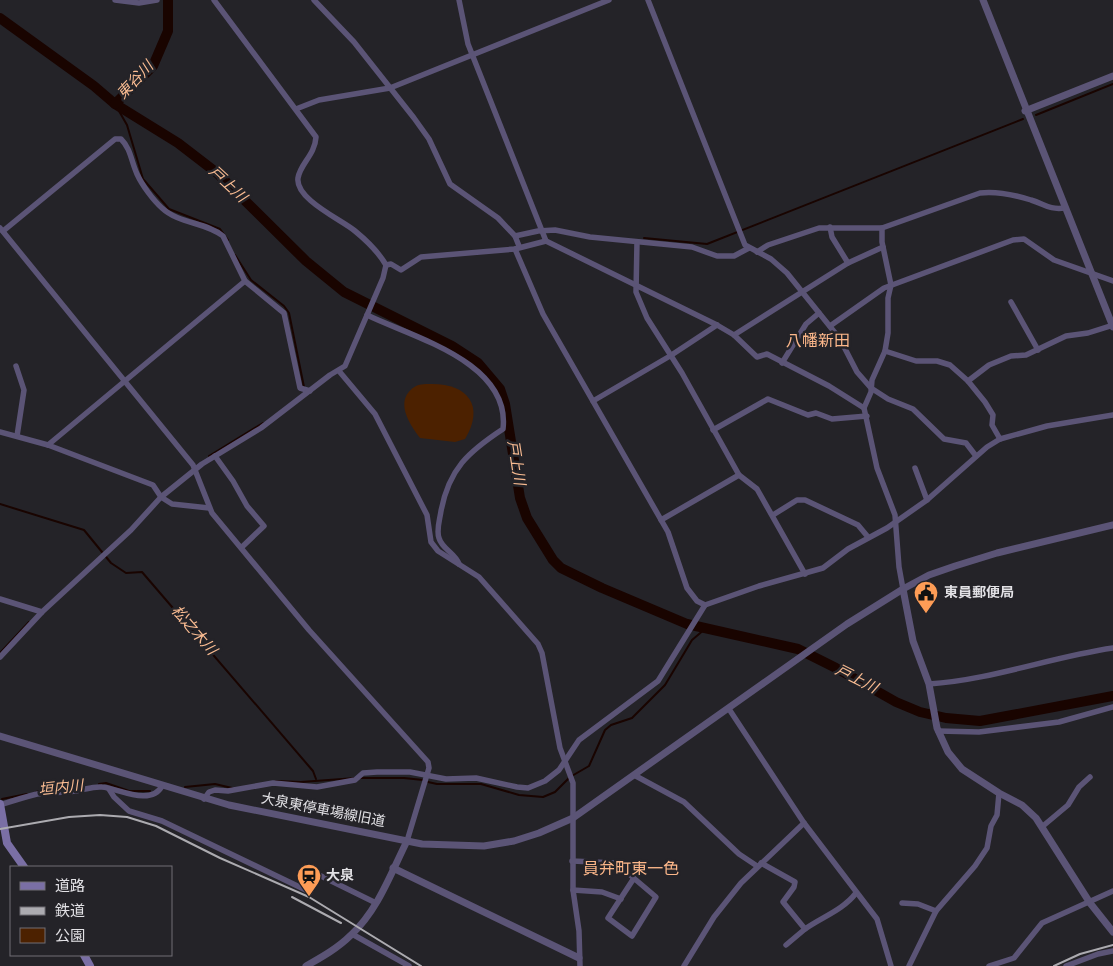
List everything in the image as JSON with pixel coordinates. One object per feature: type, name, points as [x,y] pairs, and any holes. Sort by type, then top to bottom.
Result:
[{"type":"main road","points":[[0,804],[7,842],[23,866]]},
{"type":"street","points":[[115,0],[139,3],[157,0]]},
{"type":"street","points":[[214,0],[316,137],[312,154],[298,177],[299,186],[313,202],[355,231],[386,265],[390,264],[401,270],[421,257],[517,248],[546,241],[717,325],[734,335],[757,357],[767,354],[829,386],[864,408],[877,468],[890,499],[895,522],[899,567],[913,641],[929,684],[937,730],[957,764],[1026,809],[1043,826],[1090,903],[1113,932]]},
{"type":"street","points":[[314,0],[354,42],[429,139],[450,184],[492,213],[515,236],[517,248],[543,314],[661,520],[671,540],[687,588],[697,601],[705,606]]},
{"type":"street","points":[[459,0],[472,55],[546,241]]},
{"type":"street","points":[[296,109],[319,100],[390,88],[608,0]]},
{"type":"street","points":[[648,0],[740,232],[749,248],[783,268],[830,326],[846,349],[857,372],[871,388],[888,399],[916,411],[944,439],[966,443],[976,456]]},
{"type":"street","points":[[968,381],[989,365],[1011,356],[1026,355],[1066,336],[1088,333],[1113,326],[1090,273],[983,0]]},
{"type":"street","points":[[1026,111],[1113,76]]},
{"type":"street","points":[[306,966],[334,950],[352,934],[376,903],[406,841],[427,776],[428,762],[310,630],[209,508],[194,467],[1,230],[115,139],[120,139],[127,145],[137,174],[163,209],[181,220],[217,232],[223,236],[245,281],[284,313],[300,388],[310,391]]},
{"type":"street","points":[[758,252],[768,245],[811,230],[830,227],[882,228],[980,193],[993,191],[1033,200],[1042,207],[1065,208]]},
{"type":"street","points":[[830,227],[832,237],[848,262]]},
{"type":"street","points":[[864,408],[885,351],[888,298],[891,285],[883,247],[882,228]]},
{"type":"street","points":[[515,236],[543,230],[692,247],[717,256],[734,256],[749,248]]},
{"type":"street","points":[[830,326],[870,297],[891,285],[1012,240],[1024,239],[1054,260],[1113,281]]},
{"type":"street","points":[[637,242],[635,286],[647,318],[739,475],[757,489],[805,574]]},
{"type":"street","points":[[734,335],[848,262],[883,247]]},
{"type":"street","points":[[0,657],[40,612],[105,554],[161,495],[194,467],[262,428],[330,375],[339,371],[351,356],[376,296],[386,265]]},
{"type":"street","points":[[48,445],[245,281]]},
{"type":"street","points":[[1011,302],[1038,350]]},
{"type":"street","points":[[782,363],[806,324],[819,313]]},
{"type":"street","points":[[367,314],[463,359],[484,378],[502,410],[502,429],[467,455],[449,480],[444,492],[438,536],[441,544],[457,557],[459,564]]},
{"type":"street","points":[[593,401],[670,356],[717,325]]},
{"type":"street","points":[[885,351],[916,361],[945,363],[968,381],[991,411],[992,425],[1000,439]]},
{"type":"street","points":[[16,366],[24,390],[17,436]]},
{"type":"street","points":[[339,371],[375,414],[427,515],[431,542],[438,552],[479,577],[538,644],[542,652],[564,762],[572,780],[573,890],[579,931],[580,966]]},
{"type":"street","points":[[713,430],[768,399],[808,415],[816,413],[832,419],[867,416]]},
{"type":"street","points":[[204,799],[209,792],[215,790],[228,792],[273,783],[317,787],[359,776],[410,772],[446,779],[484,779],[528,788],[554,776],[579,740],[658,681],[705,606],[759,586],[823,568],[927,500],[976,456],[1000,439],[1047,426],[1113,415]]},
{"type":"street","points":[[0,432],[48,445],[153,485],[172,504],[209,508]]},
{"type":"street","points":[[215,456],[233,481],[247,506],[264,526],[242,547]]},
{"type":"street","points":[[915,468],[927,500]]},
{"type":"street","points":[[661,520],[739,475]]},
{"type":"street","points":[[773,515],[797,500],[805,500],[858,525],[868,537]]},
{"type":"street","name":"大泉東停車場線旧道","points":[[0,736],[204,799],[406,841],[444,846],[484,846],[539,834],[573,818],[823,642],[903,589],[929,575],[955,566],[1113,525]]},
{"type":"street","points":[[0,599],[40,612]]},
{"type":"street","points":[[929,684],[1017,669],[1080,652],[1113,648]]},
{"type":"street","points":[[937,730],[979,732],[1059,722],[1113,707]]},
{"type":"street","points":[[729,709],[804,823],[879,925],[891,966]]},
{"type":"street","points":[[634,775],[684,802],[738,854],[794,882],[794,887],[783,902],[805,929]]},
{"type":"street","points":[[1043,826],[1068,805],[1079,788],[1090,777]]},
{"type":"street","points":[[0,804],[38,794],[78,791],[94,787],[128,794],[151,795],[160,791],[162,786]]},
{"type":"street","points":[[109,789],[114,798],[129,811],[162,821],[310,892],[318,875],[376,903]]},
{"type":"street","points":[[909,966],[936,911],[975,866],[987,848],[991,826],[996,815],[999,793]]},
{"type":"street","points":[[684,966],[714,917],[759,865],[804,823]]},
{"type":"street","points":[[572,861],[616,864],[634,878],[656,896],[632,936],[608,918],[634,878]]},
{"type":"street","points":[[393,868],[579,958]]},
{"type":"street","points":[[573,890],[602,892],[621,899]]},
{"type":"street","points":[[989,966],[1014,958],[1042,923],[1113,891]]},
{"type":"street","points":[[786,945],[805,929],[830,915],[856,894]]},
{"type":"street","points":[[902,903],[918,904],[936,911]]},
{"type":"street","points":[[352,934],[409,966]]},
{"type":"street","points":[[1066,966],[1098,954],[1113,951]]},
{"type":"green space","points":[[432,384],[455,388],[464,393],[469,399],[473,407],[473,416],[471,427],[465,439],[455,442],[420,438],[412,426],[405,412],[405,398],[409,391],[416,386]]},
{"type":"waterway","name":"東谷川","points":[[115,104],[153,66],[168,31],[168,0]]},
{"type":"waterway","name":"戸上川","points":[[0,18],[94,86],[115,104],[178,143],[217,173],[306,261],[344,292],[452,346],[478,363],[500,389],[505,404],[520,498],[527,518],[553,560],[561,568],[602,588],[687,624],[798,649],[896,702],[920,712],[946,718],[980,721],[1113,696]]},
{"type":"waterway","points":[[1036,115],[1113,84]]},
{"type":"waterway","points":[[115,104],[127,125],[143,179],[169,209],[220,229],[228,240]]},
{"type":"waterway","points":[[644,238],[707,244],[1023,119]]},
{"type":"waterway","points":[[235,255],[251,280],[284,306],[289,313],[304,387]]},
{"type":"waterway","points":[[209,456],[263,423]]},
{"type":"waterway","name":"松之木川","points":[[0,504],[84,530],[111,563],[126,573],[142,572],[313,771],[316,779]]},
{"type":"waterway","points":[[0,653],[29,622]]},
{"type":"waterway","points":[[428,782],[437,784],[481,784],[519,795],[543,797],[555,792],[570,777],[589,766],[605,730],[611,725],[632,718],[665,685],[692,640],[705,629]]},
{"type":"waterway","name":"垣内川","points":[[276,781],[301,782],[356,778]]},
{"type":"waterway","points":[[360,778],[423,780]]},
{"type":"waterway","name":"垣内川","points":[[99,784],[106,783],[129,791],[150,791]]},
{"type":"waterway","name":"垣内川","points":[[185,787],[215,784],[232,788]]},
{"type":"waterway","name":"垣内川","points":[[36,792],[54,788],[63,790]]},
{"type":"waterway","name":"垣内川","points":[[2,799],[27,794]]},
{"type":"railway","points":[[0,829],[69,817],[100,815],[127,817],[156,826],[220,858],[309,897],[421,966]]},
{"type":"railway","points":[[292,897],[341,923]]},
{"type":"railway","points":[[1054,966],[1080,954],[1113,945]]},
{"type":"place","name":"東員郵便局","points":[[926,614]]},
{"type":"place","name":"大泉","points":[[309,897]]},
{"type":"district","name":"八幡新田","points":[[818,342]]},
{"type":"district","name":"員弁町東一色","points":[[631,870]]}]
